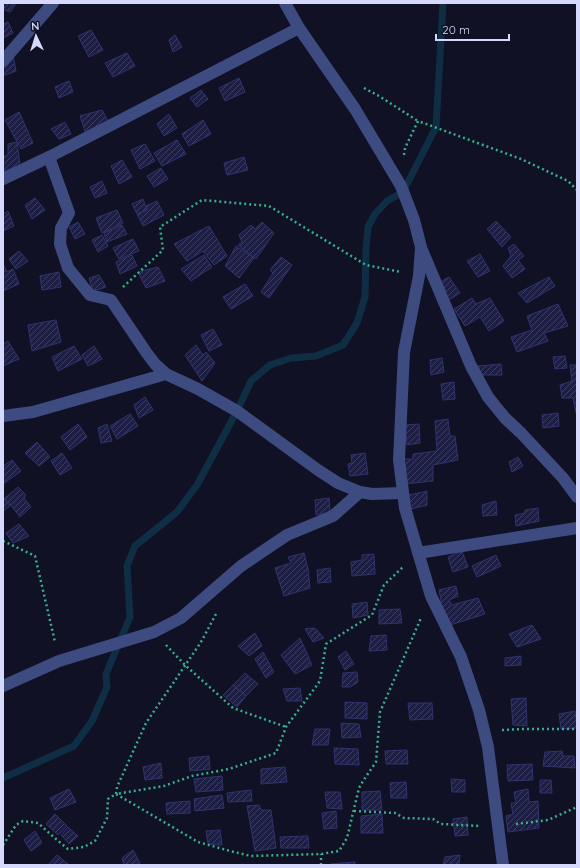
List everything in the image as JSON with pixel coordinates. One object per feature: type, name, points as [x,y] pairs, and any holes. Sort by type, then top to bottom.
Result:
[{"type":"street","points":[[3,61],[53,3]]},
{"type":"street","points":[[285,3],[299,28],[355,109],[401,186],[414,220],[421,247],[472,366],[488,398],[505,418],[563,478],[577,497]]},
{"type":"street","points":[[3,179],[49,157],[299,28]]},
{"type":"street","points":[[49,157],[69,212],[61,228],[60,244],[68,268],[90,294],[111,300],[155,364],[166,374],[198,389],[237,411],[338,483],[360,492],[372,494],[403,493]]},
{"type":"street","points":[[421,247],[419,276],[404,352],[400,460],[403,493],[405,508],[431,596],[461,657],[479,710],[488,747],[503,865]]},
{"type":"street","points":[[3,416],[33,412],[166,374]]},
{"type":"street","points":[[3,686],[59,661],[154,632],[181,618],[241,566],[287,535],[333,516],[360,492]]},
{"type":"street","points":[[418,553],[577,528]]},
{"type":"path","points":[[359,85],[418,121],[521,158],[568,181],[577,190]]},
{"type":"path","points":[[404,156],[405,148],[418,121]]},
{"type":"path","points":[[111,300],[138,272],[163,250],[160,227],[202,200],[269,206],[366,265],[419,276]]},
{"type":"path","points":[[3,541],[35,556],[59,661]]},
{"type":"path","points":[[3,845],[16,825],[23,821],[38,823],[68,849],[84,847],[95,841],[107,818],[108,799],[116,794],[164,786],[192,776],[229,769],[276,753],[286,727],[320,681],[326,644],[372,615],[384,585],[418,553]]},
{"type":"path","points":[[116,794],[198,842],[251,856],[321,854],[339,851],[347,838],[359,788],[376,762],[380,712],[431,596]]},
{"type":"path","points":[[116,794],[146,722],[201,642],[219,608]]},
{"type":"path","points":[[154,632],[185,665],[233,708],[286,727]]},
{"type":"path","points":[[485,734],[504,729],[556,730],[577,728]]},
{"type":"path","points":[[354,811],[395,813],[404,818],[433,819],[441,824],[498,827],[548,820],[577,807]]},
{"type":"path","points":[[321,854],[321,865]]},
{"type":"building","points":[[3,3],[17,3],[10,12],[3,9]]},
{"type":"building","points":[[8,22],[13,33],[3,38],[3,24]]},
{"type":"building","points":[[91,30],[103,50],[89,57],[78,36]]},
{"type":"building","points":[[175,35],[182,47],[173,52],[169,40]]},
{"type":"building","points":[[127,53],[135,66],[113,77],[105,63]]},
{"type":"building","points":[[13,55],[16,71],[3,76],[3,59]]},
{"type":"building","points":[[239,78],[245,92],[225,101],[219,88]]},
{"type":"building","points":[[69,81],[73,92],[59,98],[55,87]]},
{"type":"building","points":[[201,90],[208,99],[197,107],[190,98]]},
{"type":"building","points":[[102,110],[110,125],[87,137],[80,116]]},
{"type":"building","points":[[19,112],[33,143],[21,149],[5,120]]},
{"type":"building","points":[[169,114],[177,128],[164,136],[157,124]]},
{"type":"building","points":[[203,120],[211,134],[189,146],[182,134]]},
{"type":"building","points":[[65,122],[71,134],[59,139],[51,129]]},
{"type":"building","points":[[177,140],[186,154],[162,166],[154,153]]},
{"type":"building","points":[[17,142],[20,165],[3,172],[3,157],[8,155],[8,144]]},
{"type":"building","points":[[145,144],[155,161],[140,169],[131,150]]},
{"type":"building","points":[[244,157],[248,170],[227,175],[224,163]]},
{"type":"building","points":[[122,160],[132,177],[119,184],[111,166]]},
{"type":"building","points":[[161,168],[168,179],[154,187],[147,176]]},
{"type":"building","points":[[102,181],[107,193],[95,198],[90,187]]},
{"type":"building","points":[[35,198],[45,210],[32,219],[25,205]]},
{"type":"building","points":[[143,199],[147,210],[137,214],[132,204]]},
{"type":"building","points":[[157,201],[164,215],[143,226],[137,214],[147,210],[146,206]]},
{"type":"building","points":[[117,210],[123,223],[102,233],[96,218]]},
{"type":"building","points":[[8,211],[14,226],[3,231],[3,214]]},
{"type":"building","points":[[496,221],[511,237],[502,247],[487,229]]},
{"type":"building","points":[[78,222],[85,234],[75,239],[69,227]]},
{"type":"building","points":[[262,222],[274,233],[256,259],[238,245],[242,242],[239,235],[251,225],[255,229]]},
{"type":"building","points":[[122,225],[127,234],[107,242],[104,233]]},
{"type":"building","points":[[209,226],[227,256],[214,265],[203,251],[187,261],[174,244]]},
{"type":"building","points":[[102,235],[108,246],[98,252],[92,240]]},
{"type":"building","points":[[133,239],[139,251],[119,259],[113,248]]},
{"type":"building","points":[[514,244],[524,256],[518,260],[525,269],[512,278],[503,266],[511,256],[508,248]]},
{"type":"building","points":[[236,246],[254,258],[239,278],[225,266]]},
{"type":"building","points":[[19,251],[28,261],[16,269],[9,259]]},
{"type":"building","points":[[480,254],[490,271],[478,277],[467,261]]},
{"type":"building","points":[[132,255],[137,266],[120,274],[116,262]]},
{"type":"building","points":[[204,255],[212,267],[191,281],[181,269]]},
{"type":"building","points":[[281,257],[292,265],[269,298],[261,292],[273,273],[270,270]]},
{"type":"building","points":[[3,264],[7,272],[13,269],[19,284],[3,291]]},
{"type":"building","points":[[158,267],[165,281],[146,288],[138,272]]},
{"type":"building","points":[[59,272],[61,287],[42,290],[40,276]]},
{"type":"building","points":[[99,275],[106,287],[93,291],[89,278]]},
{"type":"building","points":[[449,277],[460,293],[449,300],[437,284]]},
{"type":"building","points":[[549,277],[555,286],[527,303],[518,293]]},
{"type":"building","points":[[245,284],[253,296],[231,309],[223,297]]},
{"type":"building","points":[[472,298],[476,304],[490,298],[504,321],[489,331],[480,317],[465,326],[454,309]]},
{"type":"building","points":[[558,304],[568,326],[544,333],[548,341],[517,352],[511,337],[532,330],[527,316]]},
{"type":"building","points":[[56,320],[61,342],[32,351],[28,325]]},
{"type":"building","points":[[213,329],[222,345],[209,351],[201,335]]},
{"type":"building","points":[[8,341],[19,359],[3,366],[3,344]]},
{"type":"building","points":[[196,345],[203,355],[206,352],[215,363],[202,381],[185,355]]},
{"type":"building","points":[[74,346],[82,359],[58,371],[52,357]]},
{"type":"building","points":[[94,346],[102,359],[88,366],[82,355]]},
{"type":"building","points":[[565,356],[567,368],[555,369],[553,357]]},
{"type":"building","points":[[442,358],[444,372],[431,375],[430,360]]},
{"type":"building","points":[[501,364],[502,375],[481,375],[478,366]]},
{"type":"building","points":[[570,365],[577,365],[577,413],[573,398],[562,398],[560,385],[572,381]]},
{"type":"building","points":[[454,382],[455,399],[443,400],[441,384]]},
{"type":"building","points":[[145,397],[153,410],[139,418],[134,405]]},
{"type":"building","points":[[558,413],[559,426],[543,428],[542,415]]},
{"type":"building","points":[[130,414],[138,426],[117,439],[110,426]]},
{"type":"building","points":[[448,419],[450,436],[455,436],[458,460],[433,465],[433,481],[405,484],[403,459],[413,459],[413,454],[437,451],[435,421]]},
{"type":"building","points":[[78,424],[87,437],[70,450],[61,437]]},
{"type":"building","points":[[107,424],[112,441],[101,443],[98,428]]},
{"type":"building","points":[[419,424],[420,443],[407,445],[405,425]]},
{"type":"building","points":[[37,442],[50,457],[39,466],[25,453]]},
{"type":"building","points":[[62,453],[72,468],[60,475],[51,461]]},
{"type":"building","points":[[365,453],[368,474],[350,476],[348,464],[352,463],[351,455]]},
{"type":"building","points":[[518,457],[523,466],[512,472],[509,462]]},
{"type":"building","points":[[12,460],[21,471],[3,484],[3,466]]},
{"type":"building","points":[[18,487],[26,495],[24,498],[31,507],[20,517],[5,498]]},
{"type":"building","points":[[427,491],[427,505],[411,509],[409,495]]},
{"type":"building","points":[[3,497],[10,506],[3,511]]},
{"type":"building","points":[[329,498],[330,513],[316,515],[315,500]]},
{"type":"building","points":[[496,501],[497,515],[483,516],[482,505]]},
{"type":"building","points":[[538,508],[539,521],[516,526],[515,515],[525,513],[525,510]]},
{"type":"building","points":[[19,524],[29,536],[13,543],[6,533]]},
{"type":"building","points":[[462,551],[468,567],[453,572],[448,557]]},
{"type":"building","points":[[304,553],[308,569],[310,588],[284,596],[275,568],[291,563],[288,557]]},
{"type":"building","points":[[374,554],[375,574],[352,576],[351,562],[362,560],[362,555]]},
{"type":"building","points":[[496,555],[501,566],[477,577],[472,566]]},
{"type":"building","points":[[330,568],[331,582],[318,583],[317,570]]},
{"type":"building","points":[[456,586],[458,596],[449,600],[452,605],[478,598],[485,614],[441,628],[432,604],[441,600],[439,590]]},
{"type":"building","points":[[367,602],[368,615],[353,618],[352,604]]},
{"type":"building","points":[[400,609],[402,623],[379,624],[379,610]]},
{"type":"building","points":[[532,625],[541,639],[517,647],[509,634]]},
{"type":"building","points":[[315,628],[324,638],[313,642],[305,629]]},
{"type":"building","points":[[255,633],[262,646],[249,656],[238,646]]},
{"type":"building","points":[[386,635],[387,650],[369,651],[371,636]]},
{"type":"building","points":[[300,638],[312,665],[295,674],[281,655]]},
{"type":"building","points":[[346,651],[354,664],[345,670],[338,657]]},
{"type":"building","points":[[263,652],[274,672],[266,678],[255,659]]},
{"type":"building","points":[[521,656],[521,665],[505,666],[505,658]]},
{"type":"building","points":[[357,672],[358,682],[350,687],[342,687],[343,673]]},
{"type":"building","points":[[245,673],[258,684],[246,696],[233,685]]},
{"type":"building","points":[[233,685],[246,696],[237,707],[223,695]]},
{"type":"building","points":[[300,688],[302,701],[287,701],[283,689]]},
{"type":"building","points":[[526,698],[527,726],[513,725],[511,699]]},
{"type":"building","points":[[345,702],[367,703],[367,719],[345,718]]},
{"type":"building","points":[[408,703],[432,703],[433,719],[410,720]]},
{"type":"building","points":[[575,711],[577,728],[561,729],[559,714]]},
{"type":"building","points":[[341,723],[359,724],[361,737],[342,738]]},
{"type":"building","points":[[315,729],[330,729],[328,745],[312,745]]},
{"type":"building","points":[[334,748],[358,749],[359,765],[335,764]]},
{"type":"building","points":[[407,750],[408,764],[386,764],[385,751]]},
{"type":"building","points":[[562,751],[563,756],[574,756],[575,768],[543,766],[545,752]]},
{"type":"building","points":[[209,756],[210,769],[190,771],[189,758]]},
{"type":"building","points":[[161,763],[162,778],[145,780],[143,767]]},
{"type":"building","points":[[532,764],[533,780],[508,781],[507,765]]},
{"type":"building","points":[[285,767],[287,782],[261,784],[261,769]]},
{"type":"building","points":[[222,776],[223,790],[196,792],[194,779]]},
{"type":"building","points":[[451,779],[465,780],[465,792],[452,792]]},
{"type":"building","points":[[540,780],[551,780],[552,793],[540,793]]},
{"type":"building","points":[[406,782],[407,798],[391,798],[390,783]]},
{"type":"building","points":[[69,789],[76,802],[55,810],[50,798]]},
{"type":"building","points":[[528,789],[529,802],[538,801],[539,828],[508,832],[506,816],[513,814],[511,803],[516,803],[514,792]]},
{"type":"building","points":[[251,790],[252,801],[228,802],[227,793]]},
{"type":"building","points":[[380,791],[382,810],[362,810],[362,792]]},
{"type":"building","points":[[325,792],[340,792],[342,809],[327,808]]},
{"type":"building","points":[[222,795],[224,808],[195,811],[194,799]]},
{"type":"building","points":[[190,801],[190,813],[167,814],[166,803]]},
{"type":"building","points":[[259,805],[261,810],[271,810],[276,848],[255,851],[247,806]]},
{"type":"building","points":[[336,811],[337,828],[324,829],[322,813]]},
{"type":"building","points":[[55,814],[67,826],[58,835],[46,824]]},
{"type":"building","points":[[382,814],[383,833],[361,833],[361,816]]},
{"type":"building","points":[[467,817],[468,835],[455,836],[453,819]]},
{"type":"building","points":[[68,827],[78,836],[69,844],[61,835]]},
{"type":"building","points":[[220,830],[222,845],[208,844],[206,831]]},
{"type":"building","points":[[35,831],[42,843],[31,851],[24,840]]},
{"type":"building","points":[[308,836],[309,848],[281,848],[280,837]]},
{"type":"building","points":[[133,850],[140,863],[136,865],[124,865],[122,858]]},
{"type":"building","points":[[57,855],[69,865],[48,865]]},
{"type":"building","points":[[460,855],[459,865],[443,865],[445,857]]},
{"type":"building","points":[[355,862],[355,865],[330,865],[330,864]]},
{"type":"waterway","points":[[3,778],[74,746],[92,721],[107,687],[106,674],[130,617],[127,566],[135,546],[177,512],[197,485],[237,411],[251,381],[270,365],[291,358],[316,356],[343,345],[357,323],[365,297],[368,227],[375,214],[387,201],[403,192],[436,127],[443,3]]}]
